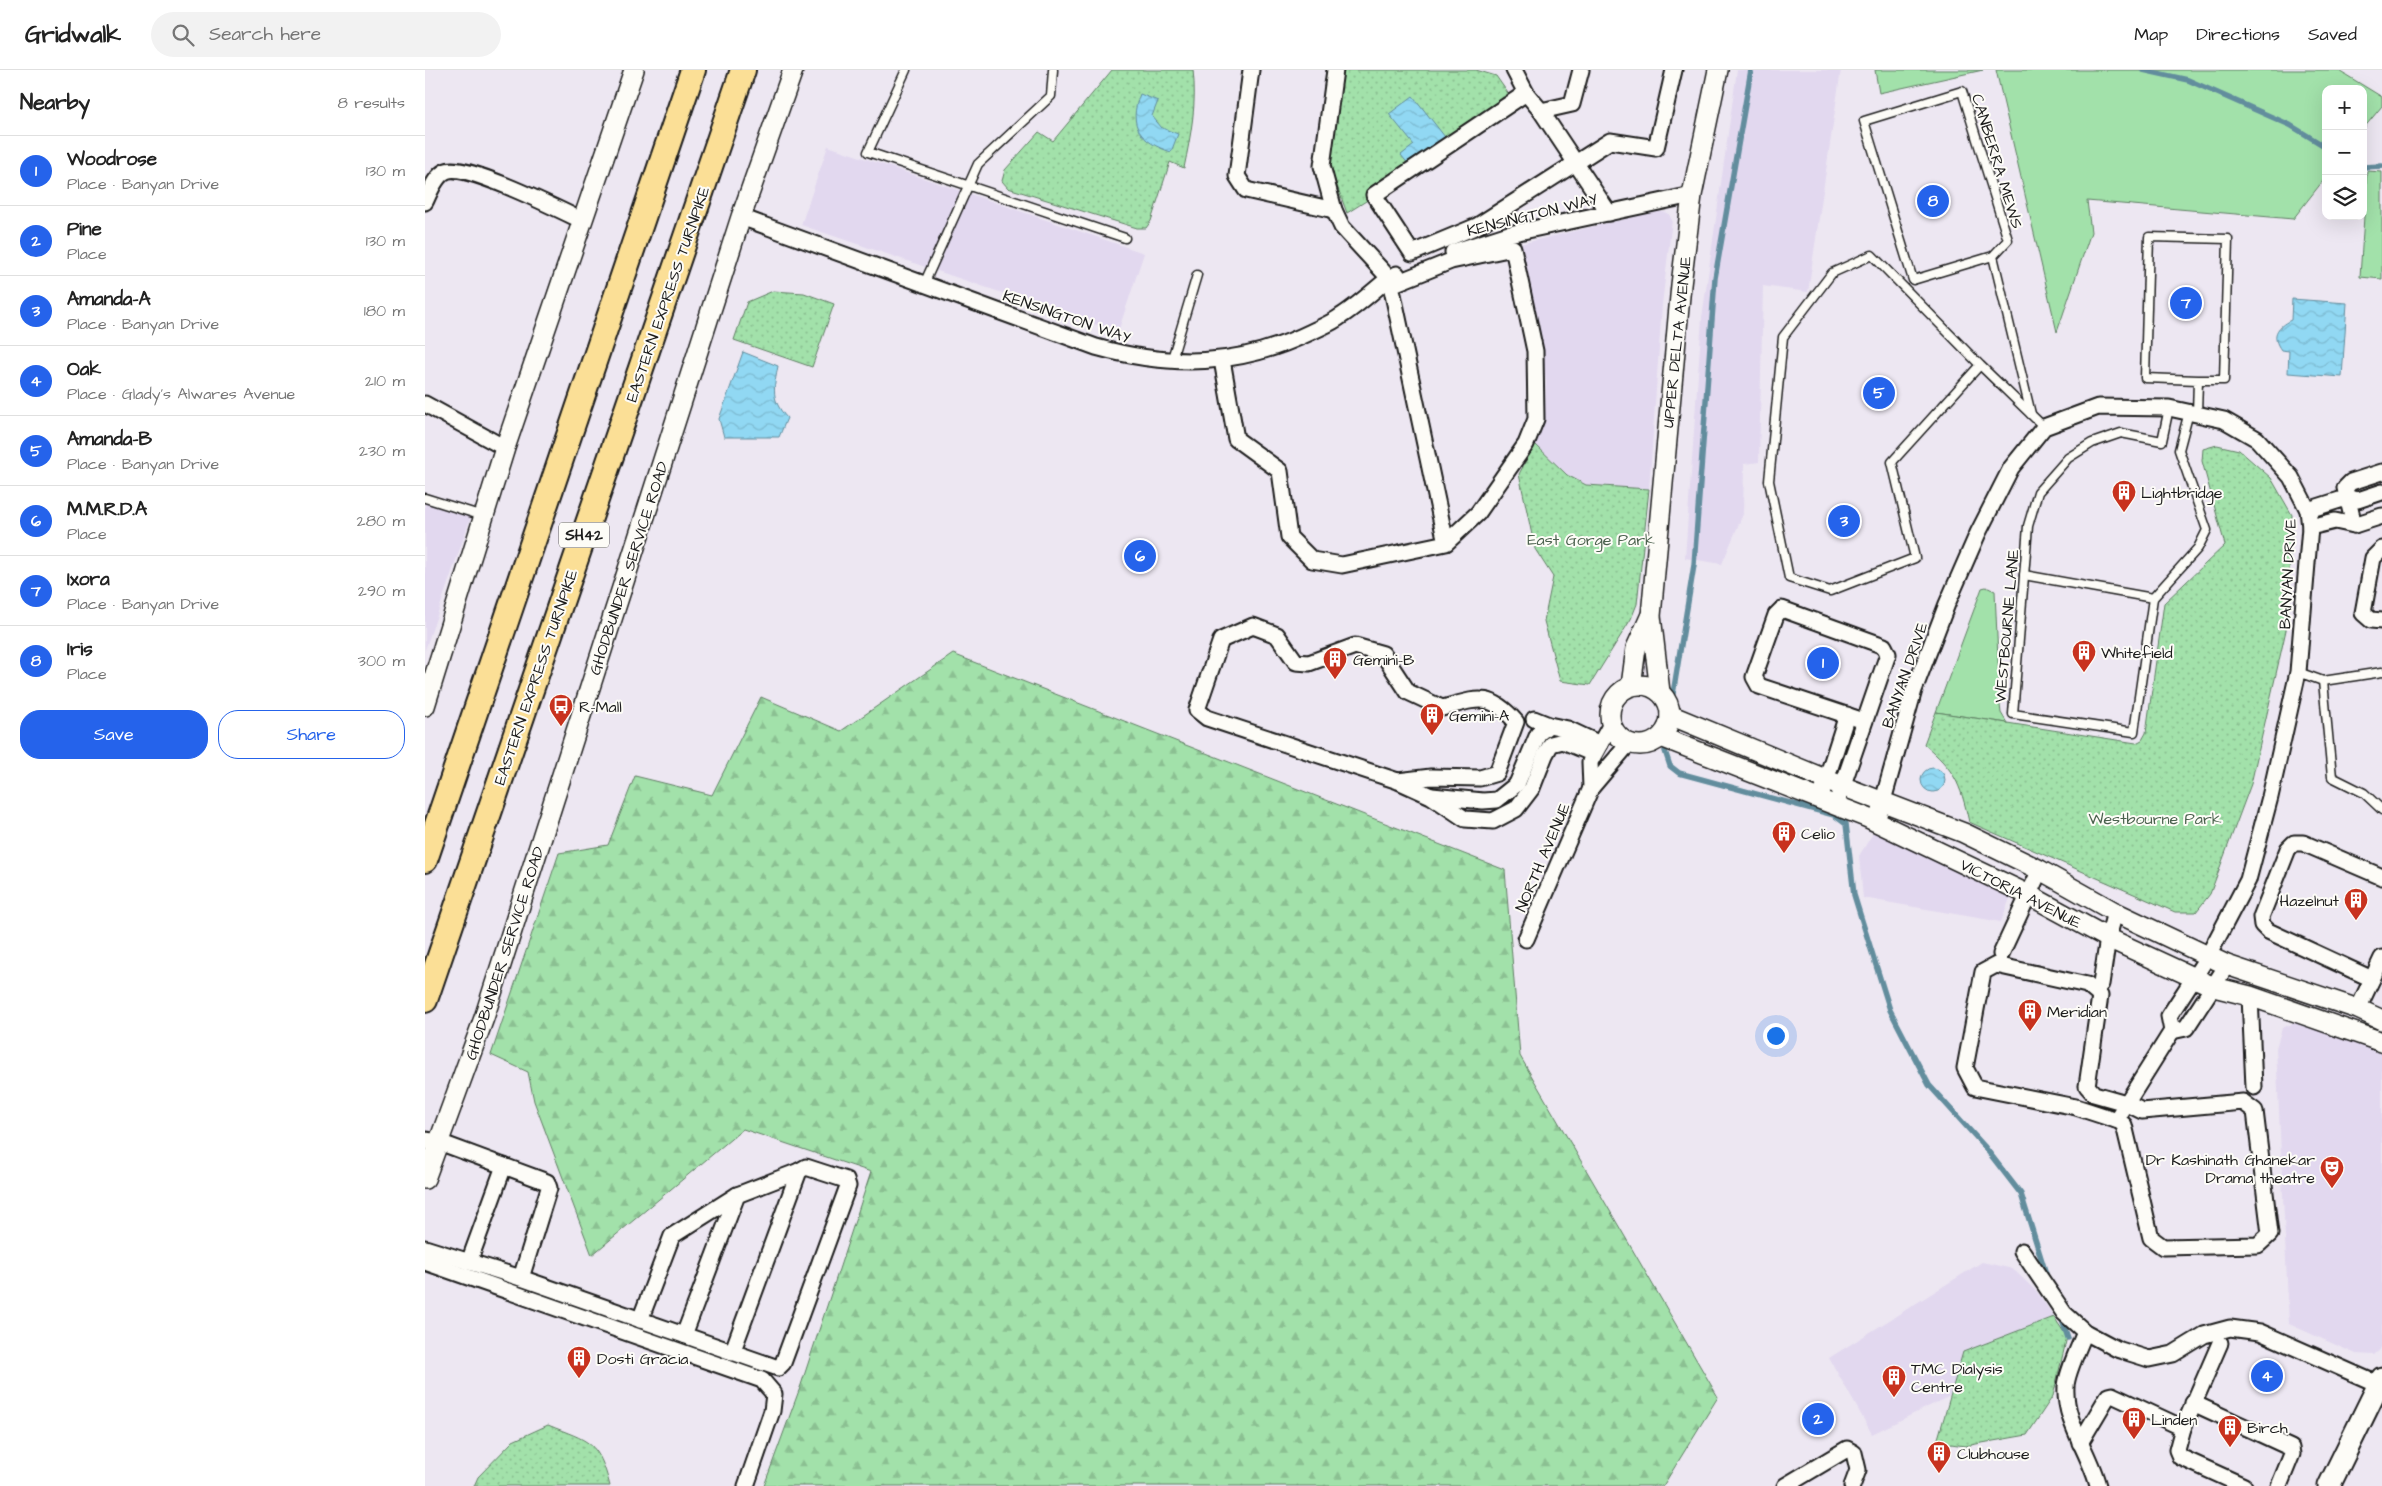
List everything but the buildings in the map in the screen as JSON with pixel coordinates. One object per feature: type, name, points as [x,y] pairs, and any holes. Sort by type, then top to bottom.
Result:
[{"type":"main road","name":"SH42","points":[[425,860],[693,70]]},
{"type":"main road","name":"EASTERN EXPRESS TURNPIKE","points":[[425,1000],[743,70]]},
{"type":"main road","points":[[2329,1486],[2381,1382]]},
{"type":"street","points":[[425,706],[505,448],[634,70]]},
{"type":"street","name":"GHODBUNDER SERVICE ROAD","points":[[425,1179],[432,1141],[484,1018],[741,217],[793,70]]},
{"type":"street","points":[[1251,70],[1237,176],[1246,190],[1334,210]]},
{"type":"street","points":[[1335,70],[1323,166],[1334,210],[1342,227],[1389,278]]},
{"type":"street","points":[[1514,70],[1526,93],[1541,111],[1609,213]]},
{"type":"street","points":[[1541,111],[1572,104],[1581,70]]},
{"type":"street","points":[[1526,93],[1374,196],[1412,253],[1477,226],[1610,141],[1656,148],[1674,70]]},
{"type":"street","name":"UPPER DELTA AVENUE","points":[[1660,692],[1651,616],[1681,285],[1692,195],[1718,70]]},
{"type":"street","points":[[425,202],[437,179],[446,171],[451,170],[481,176],[583,221]]},
{"type":"street","name":"KENSINGTON WAY","points":[[741,217],[1096,347],[1133,357],[1171,362],[1222,360],[1283,345],[1340,317],[1389,278],[1423,262],[1509,234],[1692,195]]},
{"type":"street","points":[[1222,360],[1235,439],[1280,471],[1289,537],[1311,560],[1342,565],[1445,542],[1478,513],[1526,444],[1536,419],[1535,351],[1513,248],[1451,261],[1391,285],[1445,542]]},
{"type":"street","points":[[425,404],[505,448]]},
{"type":"street","name":"BANYAN DRIVE","points":[[1877,822],[1914,690],[1947,604],[1978,533],[2011,468],[2045,427],[2099,407],[2169,408],[2224,420],[2257,439],[2291,477],[2308,510],[2309,527],[2298,672],[2270,797],[2248,880],[2208,956],[2169,1016],[2172,1031]]},
{"type":"street","points":[[2354,525],[2345,488],[2351,482],[2382,472]]},
{"type":"street","points":[[2308,510],[2346,498],[2358,500],[2382,492]]},
{"type":"street","points":[[2309,527],[2335,521],[2354,525],[2382,516]]},
{"type":"street","points":[[2382,549],[2373,558],[2363,613],[2371,620],[2382,621]]},
{"type":"street","points":[[1834,783],[1864,721],[1889,654],[1884,646],[1782,609],[1776,615],[1754,677],[1759,686],[1864,721]]},
{"type":"street","name":"UPPER DELTA AVENUE","points":[[1631,686],[1636,648],[1651,616]]},
{"type":"street","points":[[1398,781],[1431,777],[1480,778],[1497,773],[1516,722],[1505,709],[1481,698],[1441,708],[1408,692],[1383,654],[1355,646],[1309,664],[1296,662],[1277,635],[1253,626],[1221,640],[1197,710],[1207,718],[1398,781],[1431,796],[1465,818],[1493,821],[1516,809],[1532,788],[1541,748],[1538,734],[1549,724]]},
{"type":"street","points":[[1646,685],[1660,692],[1665,699],[1670,715],[1661,737],[1644,744],[1629,742],[1620,737],[1611,724],[1609,716],[1613,701],[1623,689],[1631,686],[1646,685]]},
{"type":"street","name":"VICTORIA AVENUE","points":[[1670,715],[1834,783],[1965,833],[2040,870],[2115,912],[2227,965],[2358,1009],[2382,1020]]},
{"type":"street","points":[[1828,802],[1834,783],[1847,715]]},
{"type":"street","points":[[1534,719],[1568,728],[1597,749]]},
{"type":"street","points":[[1591,788],[1589,762],[1611,724]]},
{"type":"street","name":"VICTORIA AVENUE","points":[[1661,737],[1877,822],[2029,895],[2108,938],[2214,987],[2250,996],[2382,1042]]},
{"type":"street","points":[[1431,796],[1497,800],[1517,784],[1541,748],[1563,741],[1597,749]]},
{"type":"street","points":[[1591,788],[1629,742]]},
{"type":"street","points":[[1753,773],[1762,753]]},
{"type":"street","name":"NORTH AVENUE","points":[[1526,939],[1591,788]]},
{"type":"street","points":[[1953,858],[1965,833]]},
{"type":"street","points":[[2372,979],[2268,931],[2262,925],[2261,917],[2288,849],[2295,843],[2303,843],[2382,877]]},
{"type":"street","points":[[2001,954],[2040,870]]},
{"type":"street","points":[[2101,984],[2108,938],[2115,912]]},
{"type":"street","points":[[2358,1009],[2382,958]]},
{"type":"street","points":[[1996,965],[2087,985],[2100,996],[2087,1086],[2094,1094],[2126,1103],[2142,1112],[2243,1102],[2255,1111],[2269,1234],[2258,1245],[2163,1247],[2151,1238],[2124,1125],[2116,1120],[2076,1107],[1975,1087],[1965,1068],[1983,972],[1996,965]]},
{"type":"street","points":[[2116,1120],[2172,1031],[2186,1028],[2227,965]]},
{"type":"street","points":[[2250,996],[2254,1087]]},
{"type":"street","points":[[432,1141],[547,1182],[549,1188],[521,1278]]},
{"type":"street","points":[[469,1262],[504,1166]]},
{"type":"street","points":[[425,1248],[521,1278],[732,1353],[778,1368],[783,1363],[848,1186],[846,1180],[806,1167],[737,1195],[671,1236],[640,1320]]},
{"type":"street","points":[[732,1353],[799,1171]]},
{"type":"street","points":[[684,1335],[737,1195]]},
{"type":"street","points":[[2021,1251],[2063,1313],[2085,1332],[2117,1349],[2149,1359],[2173,1354],[2204,1335],[2230,1328],[2260,1332],[2381,1382]]},
{"type":"street","points":[[425,1262],[762,1380],[773,1394],[772,1411],[746,1486]]},
{"type":"street","points":[[2085,1332],[2065,1386],[2068,1408],[2098,1486]]},
{"type":"street","points":[[2220,1343],[2193,1403],[2177,1450],[2180,1457],[2244,1486]]},
{"type":"street","points":[[2080,1443],[2108,1396],[2112,1395],[2183,1428]]},
{"type":"street","points":[[2193,1403],[2291,1448],[2292,1454],[2279,1486]]},
{"type":"street","points":[[1785,1486],[1847,1449],[1854,1454],[1858,1470],[1852,1486]]},
{"type":"lane","points":[[906,70],[868,152],[1125,238]]},
{"type":"lane","points":[[924,284],[978,164],[1051,96],[1053,70]]},
{"type":"lane","name":"CANBERRA MEWS","points":[[1963,91],[2008,240],[1993,256],[1913,280],[1864,121],[1963,91]]},
{"type":"lane","points":[[2149,237],[2228,239],[2224,380],[2198,380],[2145,378],[2149,237]]},
{"type":"lane","points":[[1980,365],[1892,462],[1915,558],[1830,591],[1789,578],[1769,481],[1783,337],[1832,273],[1872,255],[1980,365],[2045,427]]},
{"type":"lane","points":[[1993,256],[2031,414]]},
{"type":"lane","points":[[1171,362],[1197,275]]},
{"type":"lane","points":[[2024,575],[2153,598],[2198,548],[2207,530],[2179,450],[2193,413],[2198,380]]},
{"type":"lane","name":"WESTBOURNE LANE","points":[[2153,598],[2134,732],[2013,714],[2028,526],[2038,492],[2068,458],[2092,442],[2121,433],[2162,441],[2169,408]]},
{"type":"lane","points":[[425,498],[484,516]]},
{"type":"lane","points":[[2298,672],[2323,681],[2382,672]]},
{"type":"lane","points":[[2323,681],[2332,777],[2364,793],[2382,810]]},
{"type":"shaded area","points":[[1737,70],[1841,70],[1808,292],[1763,286],[1759,462],[1744,464],[1743,514],[1722,564],[1685,558],[1702,318]]},
{"type":"shaded area","points":[[828,146],[1144,253],[1118,332],[801,225]]},
{"type":"shaded area","points":[[1658,211],[1668,213],[1672,220],[1662,305],[1649,489],[1586,485],[1567,475],[1535,444],[1545,419],[1546,381],[1539,325],[1520,244]]},
{"type":"shaded area","points":[[425,493],[474,508],[425,650]]},
{"type":"shaded area","points":[[1875,830],[2012,893],[2001,922],[1863,898],[1859,856]]},
{"type":"shaded area","name":"Dr Kashinath Ghanekar Drama theatre","points":[[2300,1021],[2382,1054],[2382,1348],[2374,1355],[2356,1354],[2289,1324],[2276,1048],[2282,1028]]},
{"type":"shaded area","points":[[1982,1262],[2013,1269],[2037,1292],[2054,1317],[1963,1352],[1950,1396],[1872,1434],[1829,1358]]},
{"type":"green space","points":[[1112,70],[1193,70],[1194,107],[1184,168],[1170,162],[1151,221],[1146,228],[1137,228],[1008,188],[1002,181],[1005,170],[1039,132],[1053,141]]},
{"type":"green space","points":[[1342,70],[1476,70],[1496,76],[1517,106],[1347,213],[1329,164]]},
{"type":"green space","points":[[1875,70],[1983,70],[1879,93]]},
{"type":"green space","points":[[1996,70],[2338,70],[2362,85],[2322,85],[2322,182],[2293,219],[2087,201],[2091,232],[2057,332]]},
{"type":"green space","points":[[2367,88],[2382,97],[2382,106],[2367,124]]},
{"type":"green space","points":[[2367,171],[2382,172],[2382,279],[2360,277],[2364,220],[2367,220]]},
{"type":"green space","points":[[773,291],[804,293],[834,304],[812,367],[734,340],[747,302]]},
{"type":"green space","name":"East Gorge Park","points":[[1535,444],[1567,475],[1586,485],[1649,489],[1637,604],[1631,619],[1590,685],[1560,681],[1544,621],[1553,577],[1535,549],[1519,474]]},
{"type":"green space","name":"Westbourne Park","points":[[2217,445],[2239,450],[2271,478],[2292,515],[2286,630],[2251,784],[2210,894],[2196,912],[2175,912],[1969,822],[1963,797],[1955,778],[1943,762],[1924,744],[1936,712],[2136,743],[2142,740],[2146,733],[2164,603],[2225,545],[2202,461],[2203,449]]},
{"type":"green space","points":[[1986,587],[1995,591],[2000,705],[2001,713],[2007,723],[1936,712],[1982,588]]},
{"type":"green space","points":[[953,654],[1505,870],[1520,1056],[1718,1397],[1663,1486],[764,1486],[801,1385],[871,1172],[743,1129],[592,1255],[534,1101],[528,1072],[491,1055],[559,853],[608,845],[635,776],[712,795],[761,697],[841,731]]},
{"type":"green space","points":[[2054,1317],[2067,1337],[2053,1396],[2027,1435],[1965,1446],[1937,1442],[1963,1352]]},
{"type":"green space","points":[[548,1425],[574,1435],[590,1445],[601,1459],[610,1486],[474,1486],[478,1477],[513,1441]]},
{"type":"water","points":[[1140,94],[1158,101],[1152,116],[1162,128],[1178,134],[1171,152],[1152,143],[1139,132],[1135,116]]},
{"type":"water","points":[[1413,96],[1445,137],[1409,165],[1401,155],[1414,145],[1389,114]]},
{"type":"water","points":[[2292,299],[2347,303],[2342,377],[2288,373],[2289,351],[2281,350],[2276,336],[2279,329],[2291,320]]},
{"type":"water","points":[[743,352],[778,366],[775,387],[776,399],[787,418],[779,437],[724,437],[719,419]]},
{"type":"water","points":[[1933,768],[1938,769],[1944,775],[1944,785],[1938,791],[1933,792],[1928,791],[1922,785],[1921,780],[1922,775],[1928,769]]},
{"type":"waterway","points":[[1673,694],[1694,565],[1715,278],[1751,70]]},
{"type":"waterway","points":[[2143,70],[2188,80],[2290,125],[2322,145]]},
{"type":"waterway","points":[[2367,167],[2382,166]]},
{"type":"waterway","points":[[1665,751],[1670,766],[1679,773],[1834,815],[1846,824],[1854,895],[1890,1010],[1929,1085],[1984,1146],[2021,1194],[2047,1277]]},
{"type":"waterway","points":[[2060,1314],[2068,1338]]},
{"type":"place","name":"Iris","points":[[1933,201]]},
{"type":"place","name":"Ixora","points":[[2186,303]]},
{"type":"place","name":"Amanda-B","points":[[1879,393]]},
{"type":"place","name":"Lightbridge","points":[[2124,513]]},
{"type":"place","name":"Amanda-A","points":[[1844,521]]},
{"type":"place","name":"M.M.R.D.A","points":[[1140,556]]},
{"type":"place","name":"Woodrose","points":[[1823,663]]},
{"type":"place","name":"Whitefield","points":[[2084,673]]},
{"type":"place","name":"Gemini-B","points":[[1335,680]]},
{"type":"place","name":"R-Mall","points":[[561,727]]},
{"type":"place","name":"Gemini-A","points":[[1432,736]]},
{"type":"place","name":"Celio","points":[[1784,854]]},
{"type":"place","name":"Hazelnut","points":[[2356,921]]},
{"type":"place","name":"Meridian","points":[[2030,1032]]},
{"type":"place","name":"Dr Kashinath Ghanekar Drama theatre","points":[[2332,1189]]},
{"type":"place","name":"Oak","points":[[2267,1376]]},
{"type":"place","name":"Dosti Gracia","points":[[579,1379]]},
{"type":"place","name":"TMC Dialysis Centre","points":[[1894,1398]]},
{"type":"place","name":"Pine","points":[[1818,1419]]},
{"type":"place","name":"Linden","points":[[2134,1440]]},
{"type":"place","name":"Birch","points":[[2230,1448]]},
{"type":"place","name":"Clubhouse","points":[[1939,1474]]}]
